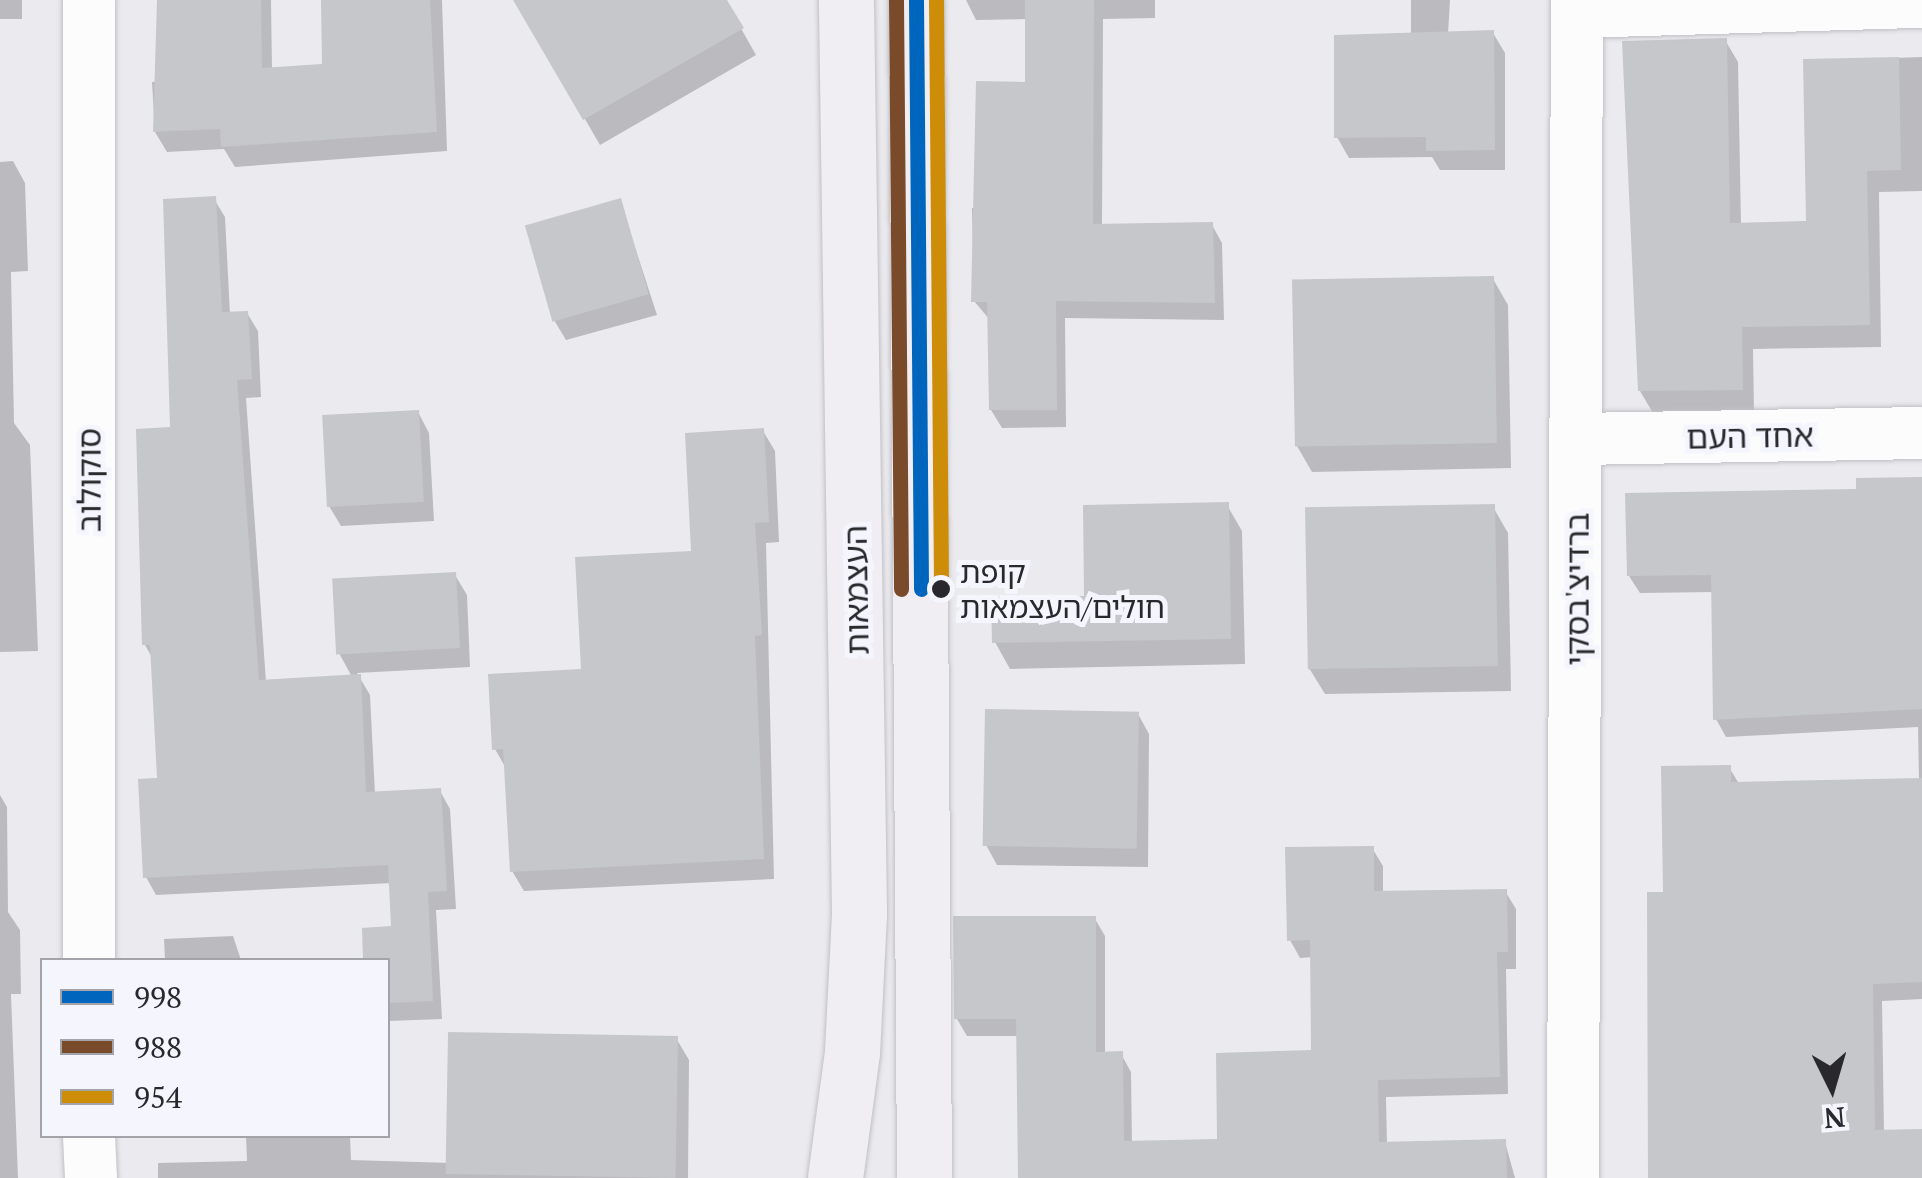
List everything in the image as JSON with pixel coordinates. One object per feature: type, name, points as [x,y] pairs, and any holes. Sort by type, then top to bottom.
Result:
[{"type":"main road","name":"העצמאות","points":[[835,1178],[856,993],[846,0]]},
{"type":"main road","name":"העצמאות","points":[[916,0],[924,1178]]},
{"type":"main road","points":[[800,1178],[856,993]]},
{"type":"main road","points":[[924,1094],[950,1178]]},
{"type":"street","name":"סוקולוב","points":[[89,0],[89,958]]},
{"type":"street","points":[[1577,6],[1922,2]]},
{"type":"street","name":"ברדיצ'בסקי","points":[[1573,1178],[1577,6]]},
{"type":"street","name":"אחד העם","points":[[1578,440],[1922,434]]},
{"type":"street","points":[[89,1138],[91,1178]]},
{"type":"building","points":[[157,0],[261,0],[262,68],[322,64],[321,0],[430,0],[437,132],[221,147],[220,129],[153,132]]},
{"type":"building","points":[[513,0],[727,0],[744,28],[583,120]]},
{"type":"building","points":[[1025,0],[1094,0],[1093,224],[1213,222],[1215,303],[1056,301],[1057,410],[989,410],[987,302],[971,302],[976,81],[1025,82]]},
{"type":"building","points":[[1494,30],[1495,150],[1426,151],[1426,137],[1334,138],[1334,35]]},
{"type":"building","points":[[1727,38],[1730,223],[1806,221],[1803,59],[1899,57],[1901,170],[1867,171],[1870,325],[1742,327],[1743,390],[1638,391],[1622,41]]},
{"type":"building","points":[[216,196],[222,312],[248,311],[252,379],[237,380],[259,680],[361,674],[366,792],[441,788],[447,891],[428,892],[433,1001],[390,1003],[390,958],[363,958],[362,928],[391,926],[388,865],[143,878],[138,779],[157,778],[150,645],[142,645],[136,429],[170,427],[163,199]]},
{"type":"building","points":[[621,198],[649,294],[552,322],[525,226]]},
{"type":"building","points":[[1494,276],[1497,443],[1295,446],[1292,280]]},
{"type":"building","points":[[419,410],[424,502],[327,507],[322,415]]},
{"type":"building","points":[[764,428],[769,522],[755,523],[762,635],[755,636],[764,859],[510,872],[503,749],[492,750],[488,674],[581,669],[575,557],[691,551],[685,433]]},
{"type":"building","points":[[1922,477],[1922,709],[1713,720],[1711,575],[1627,576],[1625,493],[1856,489],[1856,478]]},
{"type":"building","points":[[1229,502],[1231,639],[992,643],[991,597],[1084,596],[1083,505]]},
{"type":"building","points":[[1495,504],[1498,666],[1308,669],[1305,507]]},
{"type":"building","points":[[456,572],[460,648],[336,654],[332,578]]},
{"type":"building","points":[[985,709],[1139,712],[1137,849],[983,846]]},
{"type":"building","points":[[1731,765],[1731,782],[1922,778],[1922,982],[1873,984],[1875,1130],[1922,1129],[1922,1178],[1648,1178],[1647,892],[1663,892],[1661,766]]},
{"type":"building","points":[[1374,846],[1374,891],[1507,889],[1508,952],[1497,952],[1500,1077],[1378,1080],[1379,1142],[1506,1139],[1507,1178],[1018,1178],[1016,1019],[954,1019],[953,916],[1096,916],[1096,1052],[1123,1051],[1124,1141],[1217,1139],[1216,1053],[1311,1050],[1310,940],[1287,941],[1285,847]]},
{"type":"building","points":[[448,1032],[678,1036],[676,1178],[446,1174]]},
{"type":"transit line","name":"988","points":[[896,0],[901,589]]},
{"type":"transit line","name":"998","points":[[916,0],[921,589]]},
{"type":"transit line","name":"954","points":[[936,0],[941,589]]},
{"type":"place","name":"קופת חולים/העצמאות","points":[[941,589]]}]
